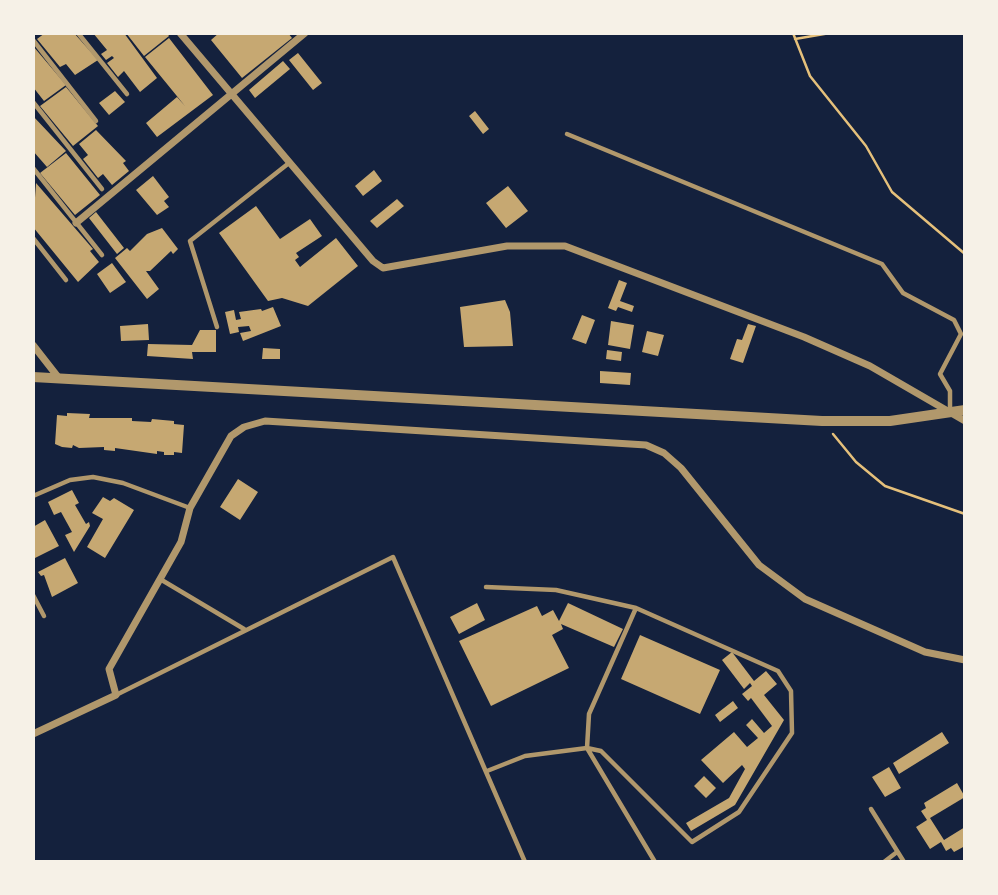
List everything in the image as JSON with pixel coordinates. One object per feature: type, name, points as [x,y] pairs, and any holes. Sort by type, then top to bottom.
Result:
[{"type":"street","points":[[180,33],[373,261],[383,268],[507,246],[565,246],[804,337],[870,366],[965,421]]},
{"type":"street","points":[[76,223],[232,96],[301,35]]},
{"type":"street","points":[[33,345],[58,377]]},
{"type":"street","points":[[33,377],[822,421],[890,421],[965,410]]},
{"type":"street","points":[[950,414],[965,404]]},
{"type":"street","points":[[33,734],[116,695],[109,669],[181,542],[190,508],[231,436],[244,427],[265,421],[646,445],[664,453],[681,468],[759,565],[805,599],[925,652],[965,660]]},
{"type":"lane","points":[[78,33],[127,94]]},
{"type":"lane","points":[[33,40],[96,121]]},
{"type":"lane","points":[[33,102],[102,189]]},
{"type":"lane","points":[[567,134],[882,264],[903,293],[954,320],[961,334],[940,374],[950,391],[950,414]]},
{"type":"lane","points":[[217,327],[190,241],[289,163]]},
{"type":"lane","points":[[33,168],[102,255]]},
{"type":"lane","points":[[33,238],[66,280]]},
{"type":"lane","points":[[33,495],[70,480],[93,477],[123,483],[190,508]]},
{"type":"lane","points":[[116,695],[393,557],[525,862]]},
{"type":"lane","points":[[160,579],[245,629]]},
{"type":"lane","points":[[486,587],[556,590],[636,608],[778,671],[791,691],[792,733],[739,812],[692,842],[601,751],[587,748],[525,755],[487,771]]},
{"type":"lane","points":[[33,595],[44,616]]},
{"type":"lane","points":[[636,608],[589,714],[587,748],[654,862]]},
{"type":"lane","points":[[871,809],[904,862]]},
{"type":"lane","points":[[884,862],[897,852]]},
{"type":"path","points":[[793,33],[810,76],[866,146],[892,192],[965,254]]},
{"type":"path","points":[[795,39],[830,33]]},
{"type":"path","points":[[822,421],[856,462],[885,486],[965,514]]},
{"type":"building","points":[[45,33],[74,33],[98,60],[75,75],[66,64],[60,67],[37,39]]},
{"type":"building","points":[[93,33],[124,33],[157,78],[140,92],[124,71],[118,77],[107,63],[114,58],[112,56],[106,60],[101,54],[107,50]]},
{"type":"building","points":[[126,33],[167,33],[169,36],[144,56]]},
{"type":"building","points":[[219,33],[288,33],[292,38],[242,78],[211,40]]},
{"type":"building","points":[[169,38],[213,95],[157,137],[146,123],[177,97],[185,106],[145,57]]},
{"type":"building","points":[[33,46],[66,85],[44,101],[33,87]]},
{"type":"building","points":[[298,53],[322,83],[313,90],[289,60]]},
{"type":"building","points":[[283,61],[290,69],[255,98],[249,90]]},
{"type":"building","points":[[66,87],[98,126],[73,146],[40,106]]},
{"type":"building","points":[[115,91],[125,102],[109,115],[99,103]]},
{"type":"building","points":[[475,111],[489,129],[483,134],[469,116]]},
{"type":"building","points":[[33,116],[66,151],[47,167],[33,151]]},
{"type":"building","points":[[96,130],[126,161],[123,163],[129,171],[112,185],[103,174],[98,178],[83,159],[88,155],[79,144]]},
{"type":"building","points":[[66,153],[100,195],[75,215],[40,173]]},
{"type":"building","points":[[374,170],[382,181],[363,196],[355,186]]},
{"type":"building","points":[[153,176],[169,197],[164,201],[169,207],[157,215],[136,190]]},
{"type":"building","points":[[36,183],[93,249],[90,251],[99,262],[78,282],[33,227]]},
{"type":"building","points":[[508,186],[528,211],[506,228],[486,203]]},
{"type":"building","points":[[397,199],[404,206],[377,228],[370,221]]},
{"type":"building","points":[[256,206],[280,239],[310,219],[322,236],[296,253],[299,257],[295,260],[300,267],[336,238],[358,266],[308,306],[282,298],[268,301],[219,233]]},
{"type":"building","points":[[96,212],[124,248],[117,254],[89,218]]},
{"type":"building","points":[[162,228],[178,249],[173,254],[171,251],[150,271],[146,271],[159,289],[147,299],[115,258],[127,248],[130,251],[147,234]]},
{"type":"building","points":[[112,263],[126,282],[110,293],[97,274]]},
{"type":"building","points":[[619,280],[627,283],[620,301],[634,306],[632,312],[618,307],[616,311],[608,308]]},
{"type":"building","points":[[505,300],[510,312],[513,346],[464,347],[460,307]]},
{"type":"building","points":[[273,307],[281,326],[243,341],[240,333],[251,331],[249,326],[238,327],[239,332],[230,334],[225,312],[234,310],[236,320],[241,319],[239,312],[262,311]]},
{"type":"building","points":[[582,315],[595,320],[586,344],[572,339]]},
{"type":"building","points":[[611,321],[634,325],[630,349],[608,345]]},
{"type":"building","points":[[148,324],[149,340],[121,341],[120,326]]},
{"type":"building","points":[[748,324],[756,326],[743,363],[730,359],[737,339],[742,340]]},
{"type":"building","points":[[200,330],[216,330],[216,352],[192,352],[193,359],[147,356],[148,344],[192,345]]},
{"type":"building","points":[[647,331],[664,335],[658,356],[642,352]]},
{"type":"building","points":[[263,348],[280,349],[280,359],[262,359]]},
{"type":"building","points":[[607,350],[622,352],[621,361],[606,359]]},
{"type":"building","points":[[600,371],[631,373],[630,385],[600,383]]},
{"type":"building","points":[[67,413],[90,414],[89,418],[174,421],[174,424],[184,425],[182,453],[164,455],[164,452],[157,451],[157,454],[115,448],[115,451],[104,450],[104,447],[62,447],[55,444],[57,415],[67,416]]},
{"type":"building","points":[[238,479],[258,492],[240,520],[220,507]]},
{"type":"building","points":[[72,490],[79,503],[75,505],[90,526],[74,552],[65,535],[72,532],[61,512],[54,515],[48,502]]},
{"type":"building","points":[[103,497],[110,501],[114,498],[134,510],[105,558],[87,547],[103,519],[92,513]]},
{"type":"building","points":[[45,520],[59,546],[33,559],[33,527]]},
{"type":"building","points":[[65,558],[78,583],[52,597],[44,575],[41,576],[38,572]]},
{"type":"building","points":[[477,603],[485,620],[459,634],[450,617]]},
{"type":"building","points":[[568,603],[623,629],[614,647],[561,624],[563,629],[552,635],[569,668],[491,706],[459,641],[537,606],[542,616],[553,610],[559,621]]},
{"type":"building","points":[[640,635],[720,670],[700,714],[621,679]]},
{"type":"building","points":[[732,652],[754,681],[766,671],[777,684],[764,695],[784,720],[735,805],[691,831],[686,823],[729,798],[745,769],[742,765],[723,783],[701,760],[734,732],[747,747],[758,738],[746,725],[752,719],[764,733],[772,726],[751,698],[748,701],[742,694],[752,686],[750,683],[744,689],[722,660]]},
{"type":"building","points":[[733,701],[738,708],[720,722],[715,715]]},
{"type":"building","points":[[942,732],[949,743],[899,774],[893,763]]},
{"type":"building","points":[[889,767],[901,788],[885,797],[872,777]]},
{"type":"building","points":[[704,776],[716,788],[706,798],[694,786]]},
{"type":"building","points":[[957,783],[965,797],[930,818],[944,840],[965,827],[965,846],[954,852],[951,848],[946,851],[941,842],[930,849],[916,827],[927,820],[921,811],[926,808],[924,803]]}]
